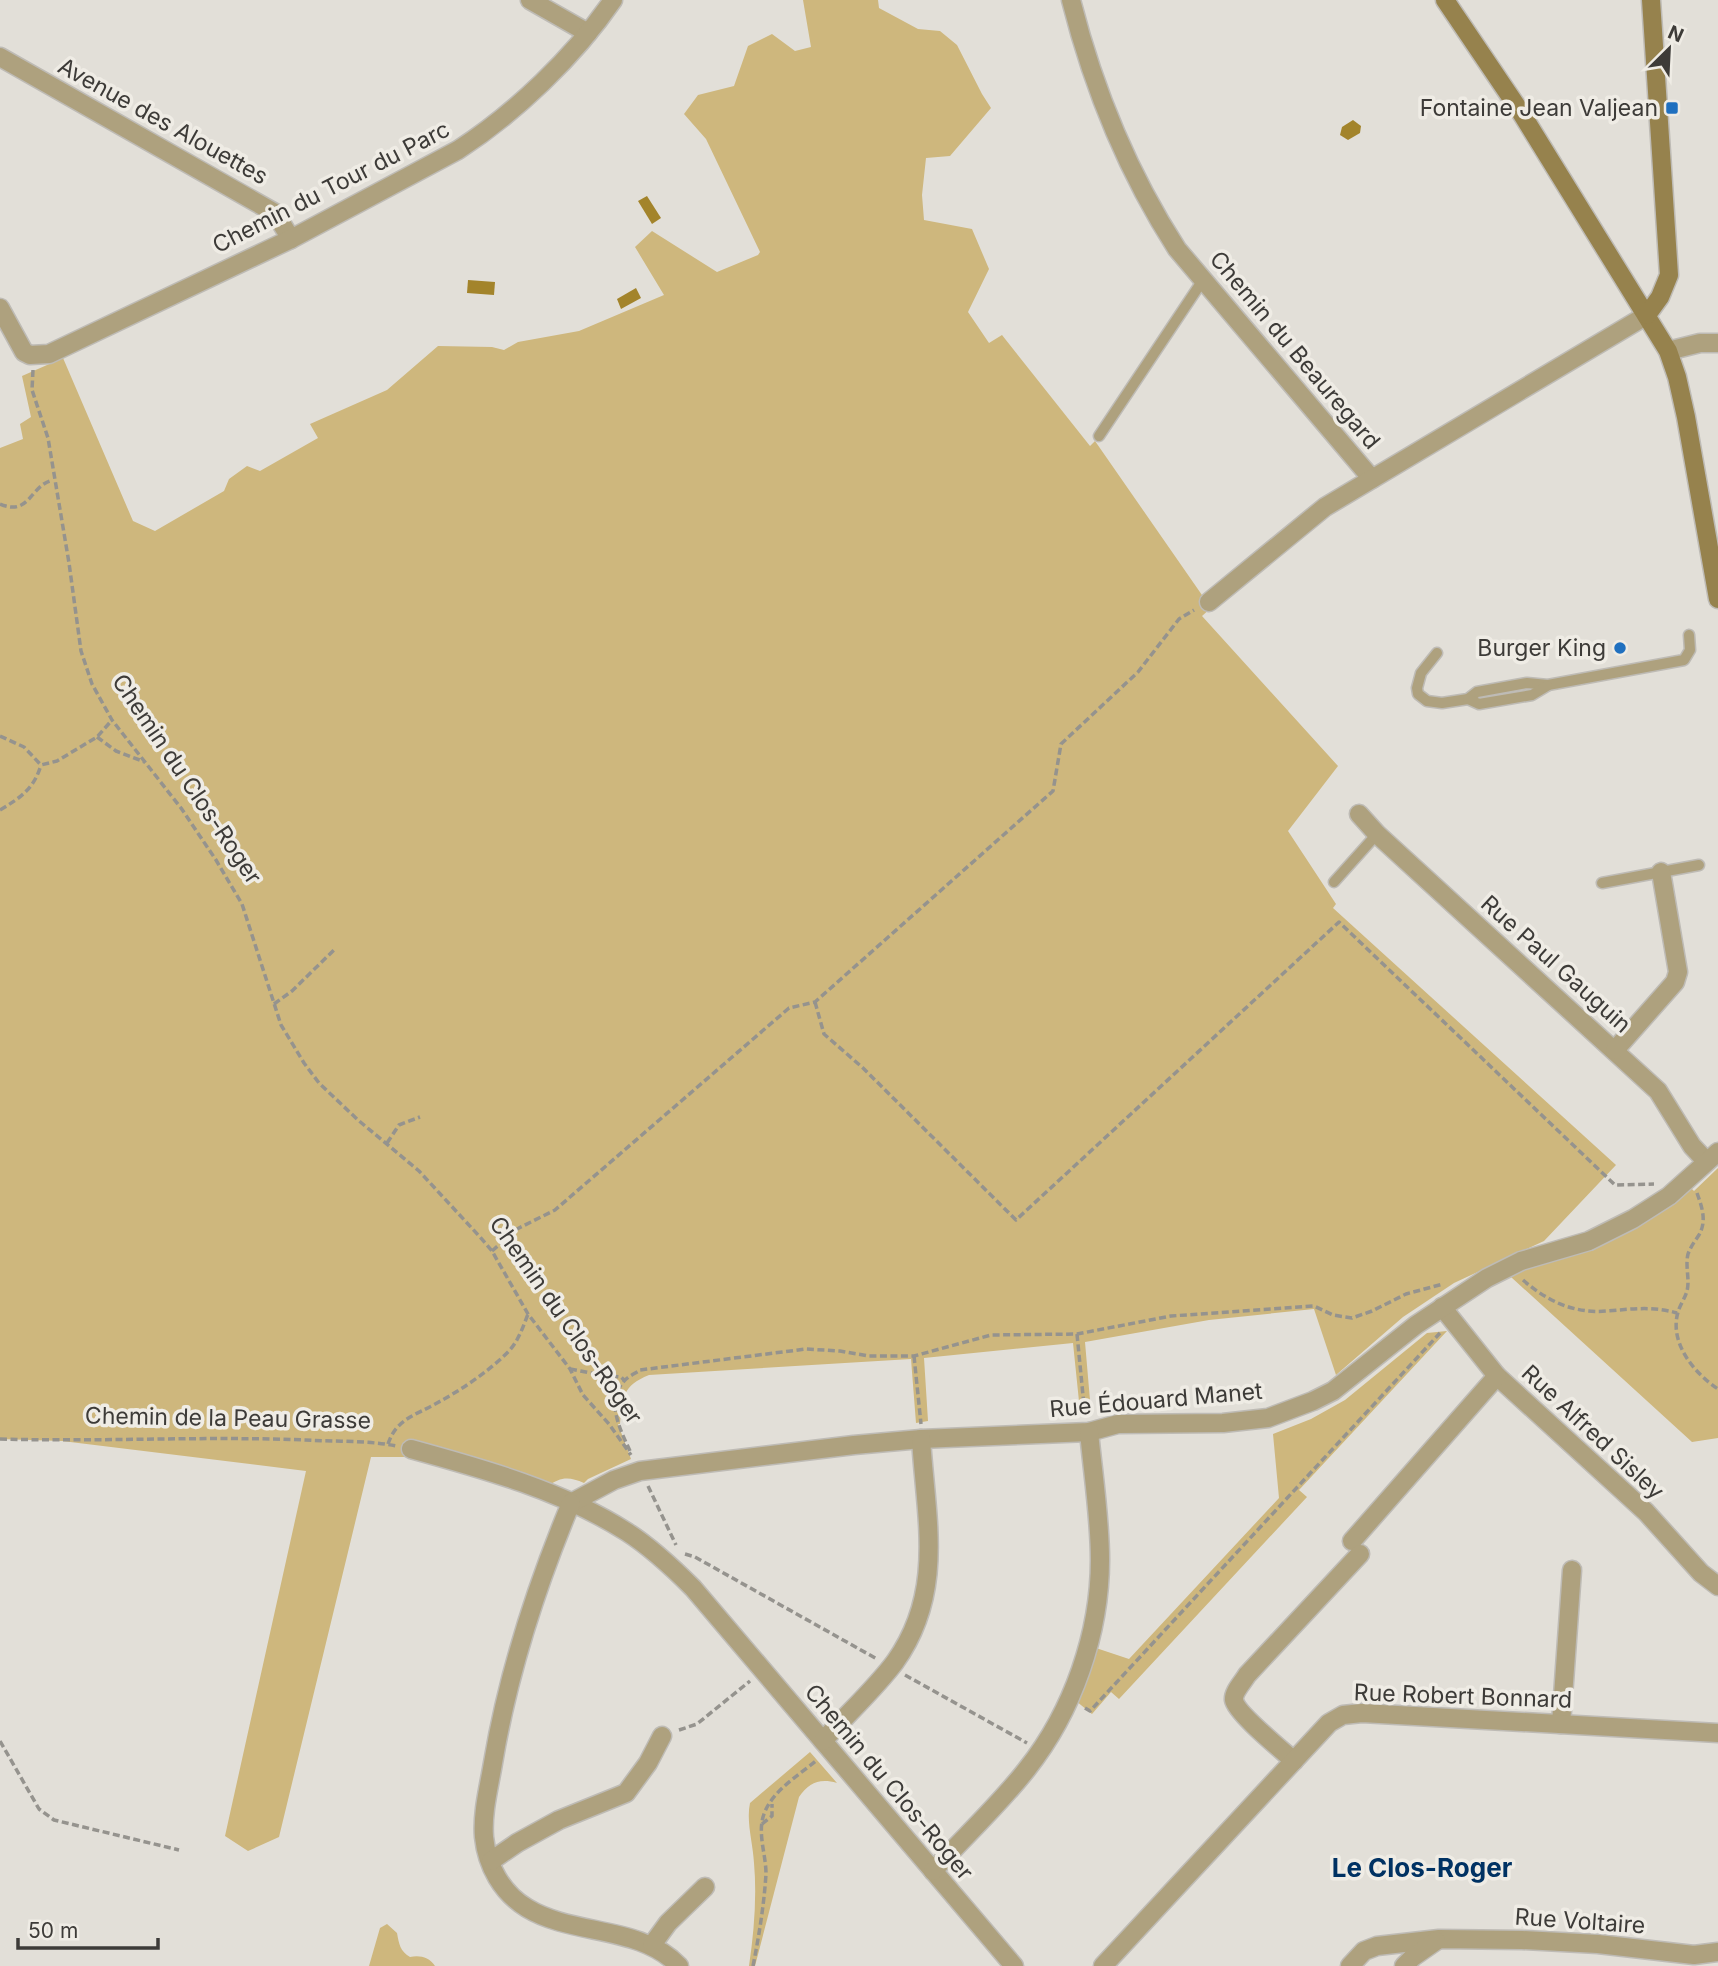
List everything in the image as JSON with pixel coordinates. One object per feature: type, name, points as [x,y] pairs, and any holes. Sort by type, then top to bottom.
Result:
[{"type":"main road","points":[[1445,0],[1520,111],[1668,351],[1686,417],[1718,598]]},
{"type":"main road","points":[[1647,315],[1660,297],[1669,275],[1651,0]]},
{"type":"street","points":[[530,0],[588,33]]},
{"type":"street","name":"Chemin du Tour du Parc","points":[[30,355],[60,351],[114,322],[291,239],[458,150],[484,134],[545,79],[588,33],[613,0]]},
{"type":"street","name":"Chemin du Beauregard","points":[[1071,0],[1103,101],[1123,151],[1156,217],[1177,249],[1371,478],[1647,315]]},
{"type":"street","name":"Avenue des Alouettes","points":[[0,57],[275,212],[291,239]]},
{"type":"street","points":[[0,308],[24,352],[30,355]]},
{"type":"street","points":[[1668,351],[1700,343],[1718,343]]},
{"type":"street","points":[[1209,602],[1325,507],[1371,478]]},
{"type":"street","name":"Rue Paul Gauguin","points":[[1359,814],[1377,834],[1658,1091],[1692,1146],[1712,1157]]},
{"type":"street","points":[[1615,1050],[1675,982],[1677,975],[1679,967],[1661,872]]},
{"type":"street","name":"Rue Édouard Manet","points":[[571,1503],[637,1465],[921,1439],[1089,1432],[1118,1424],[1247,1421],[1290,1410],[1313,1401],[1348,1381],[1416,1325],[1487,1278],[1506,1268],[1589,1241],[1633,1219],[1669,1196],[1712,1157]]},
{"type":"street","name":"Rue Alfred Sisley","points":[[1442,1307],[1497,1376],[1646,1512],[1700,1573],[1718,1586]]},
{"type":"street","points":[[1294,1761],[1240,1712],[1234,1700],[1235,1695],[1247,1675],[1356,1548],[1497,1376]]},
{"type":"street","points":[[933,1871],[1014,1784],[1040,1751],[1070,1696],[1084,1660],[1092,1631],[1099,1579],[1098,1522],[1089,1432]]},
{"type":"street","points":[[826,1746],[891,1667],[919,1619],[928,1583],[929,1546],[921,1439]]},
{"type":"street","points":[[411,1449],[500,1475],[571,1503],[527,1618],[503,1709],[484,1836],[495,1873],[507,1892],[532,1911],[652,1945],[662,1950],[679,1966]]},
{"type":"street","name":"Chemin du Clos-Roger","points":[[571,1503],[628,1532],[672,1567],[1014,1966]]},
{"type":"street","points":[[1561,1724],[1572,1570]]},
{"type":"street","name":"Rue Robert Bonnard","points":[[1103,1966],[1329,1723],[1343,1715],[1718,1733]]},
{"type":"street","points":[[491,1861],[559,1820],[626,1793],[648,1763],[663,1736]]},
{"type":"street","points":[[652,1945],[668,1923],[705,1887]]},
{"type":"street","points":[[1404,1966],[1439,1940]]},
{"type":"street","name":"Rue Voltaire","points":[[1350,1966],[1364,1951],[1377,1946],[1439,1940],[1598,1944],[1694,1955],[1718,1952]]},
{"type":"street","points":[[1694,1955],[1711,1966]]},
{"type":"lane","points":[[1098,436],[1203,280]]},
{"type":"lane","points":[[1437,653],[1422,673],[1417,688],[1418,694],[1434,703],[1468,699],[1479,704],[1532,695],[1548,685],[1684,660],[1690,650],[1689,635]]},
{"type":"lane","points":[[1334,882],[1377,834]]},
{"type":"lane","points":[[1602,883],[1699,865]]},
{"type":"path","name":"Chemin du Clos-Roger","points":[[30,355],[34,374],[32,390],[48,438],[81,651],[92,684],[112,720],[216,860],[242,904],[281,1025],[304,1063],[319,1083],[358,1120],[419,1171],[492,1251],[528,1314],[570,1369],[583,1395],[609,1424],[637,1465],[679,1553],[695,1557],[891,1667]]},
{"type":"path","points":[[0,504],[19,507],[31,498],[40,486],[53,480]]},
{"type":"path","points":[[492,1251],[517,1228],[555,1210],[789,1008],[815,1002],[1053,791],[1061,744],[1138,672],[1179,619],[1209,602]]},
{"type":"path","points":[[41,765],[57,761],[97,737],[112,720]]},
{"type":"path","points":[[0,736],[23,747],[41,765]]},
{"type":"path","points":[[97,737],[116,751],[145,762]]},
{"type":"path","points":[[0,810],[29,791],[41,765]]},
{"type":"path","points":[[815,1002],[824,1034],[863,1068],[1016,1220],[1339,922],[1615,1185],[1656,1184]]},
{"type":"path","points":[[274,1004],[292,991],[336,948]]},
{"type":"path","points":[[387,1143],[399,1125],[420,1117]]},
{"type":"path","points":[[1696,1189],[1704,1220],[1687,1258],[1687,1289],[1678,1313],[1679,1342],[1688,1361],[1718,1389]]},
{"type":"path","points":[[1516,1275],[1545,1298],[1572,1308],[1594,1311],[1647,1308],[1678,1313]]},
{"type":"path","points":[[637,1465],[615,1418],[615,1401],[624,1380],[640,1370],[806,1349],[869,1356],[914,1356],[991,1335],[1077,1334],[1171,1316],[1314,1306],[1333,1315],[1352,1318],[1406,1294],[1452,1283]]},
{"type":"path","points":[[1070,1696],[1090,1711],[1441,1332],[1442,1307]]},
{"type":"path","points":[[388,1444],[397,1427],[408,1417],[458,1390],[509,1352],[528,1314]]},
{"type":"path","points":[[1077,1334],[1089,1432]]},
{"type":"path","points":[[914,1356],[921,1439]]},
{"type":"path","points":[[570,1369],[621,1377],[624,1380]]},
{"type":"path","name":"Chemin de la Peau Grasse","points":[[0,1439],[62,1441],[253,1438],[388,1444],[411,1449]]},
{"type":"path","points":[[891,1667],[1040,1751]]},
{"type":"path","points":[[663,1736],[696,1724],[762,1671]]},
{"type":"path","points":[[0,1741],[38,1809],[54,1820],[179,1850]]},
{"type":"path","points":[[752,1966],[763,1907],[766,1871],[761,1838],[765,1811],[782,1789],[826,1746]]},
{"type":"path","points":[[762,1824],[772,1816],[771,1802]]},
{"type":"shaded area","points":[[803,0],[878,0],[879,8],[918,29],[940,31],[957,45],[991,108],[950,156],[926,158],[922,195],[924,220],[972,229],[989,269],[968,312],[989,343],[1002,335],[1090,446],[1095,441],[1211,608],[1202,616],[1338,766],[1288,831],[1336,904],[1333,908],[1616,1165],[1544,1241],[1454,1283],[1403,1317],[1336,1375],[1314,1309],[1209,1320],[1085,1342],[1091,1412],[1080,1411],[1073,1343],[924,1358],[928,1421],[916,1423],[911,1359],[649,1375],[634,1383],[623,1400],[618,1424],[631,1459],[584,1483],[565,1478],[548,1486],[423,1447],[406,1457],[371,1457],[279,1837],[248,1851],[225,1836],[306,1471],[62,1441],[0,1439],[0,448],[23,439],[20,424],[31,417],[22,376],[63,358],[133,521],[155,531],[224,491],[229,479],[247,466],[260,471],[318,438],[310,424],[387,390],[438,346],[492,347],[504,350],[518,342],[579,331],[664,295],[635,247],[652,231],[717,272],[758,255],[760,252],[706,139],[684,114],[698,95],[734,86],[748,46],[772,34],[795,51],[811,47]]},
{"type":"shaded area","points":[[1353,120],[1361,126],[1360,133],[1348,140],[1340,135],[1342,127]]},
{"type":"shaded area","points":[[647,196],[661,218],[652,224],[638,201]]},
{"type":"shaded area","points":[[468,280],[495,282],[494,295],[467,293]]},
{"type":"shaded area","points":[[636,288],[641,298],[621,309],[617,299]]},
{"type":"shaded area","points":[[1718,1168],[1718,1438],[1692,1442],[1511,1277],[1626,1232],[1691,1188],[1694,1191]]},
{"type":"shaded area","points":[[1447,1331],[1299,1490],[1307,1497],[1119,1699],[1111,1692],[1092,1714],[1076,1701],[1096,1648],[1129,1659],[1279,1498],[1273,1434],[1311,1419],[1345,1400],[1427,1333]]},
{"type":"shaded area","points":[[810,1752],[837,1783],[815,1783],[799,1797],[755,1966],[749,1966],[755,1889],[749,1825],[750,1803]]},
{"type":"shaded area","points":[[387,1924],[397,1933],[400,1947],[407,1955],[424,1957],[435,1966],[369,1966],[380,1928]]},
{"type":"place","name":"Fontaine Jean Valjean","points":[[1672,108]]},
{"type":"place","name":"Burger King","points":[[1620,648]]},
{"type":"district","name":"Le Clos-Roger","points":[[1422,1867]]}]
